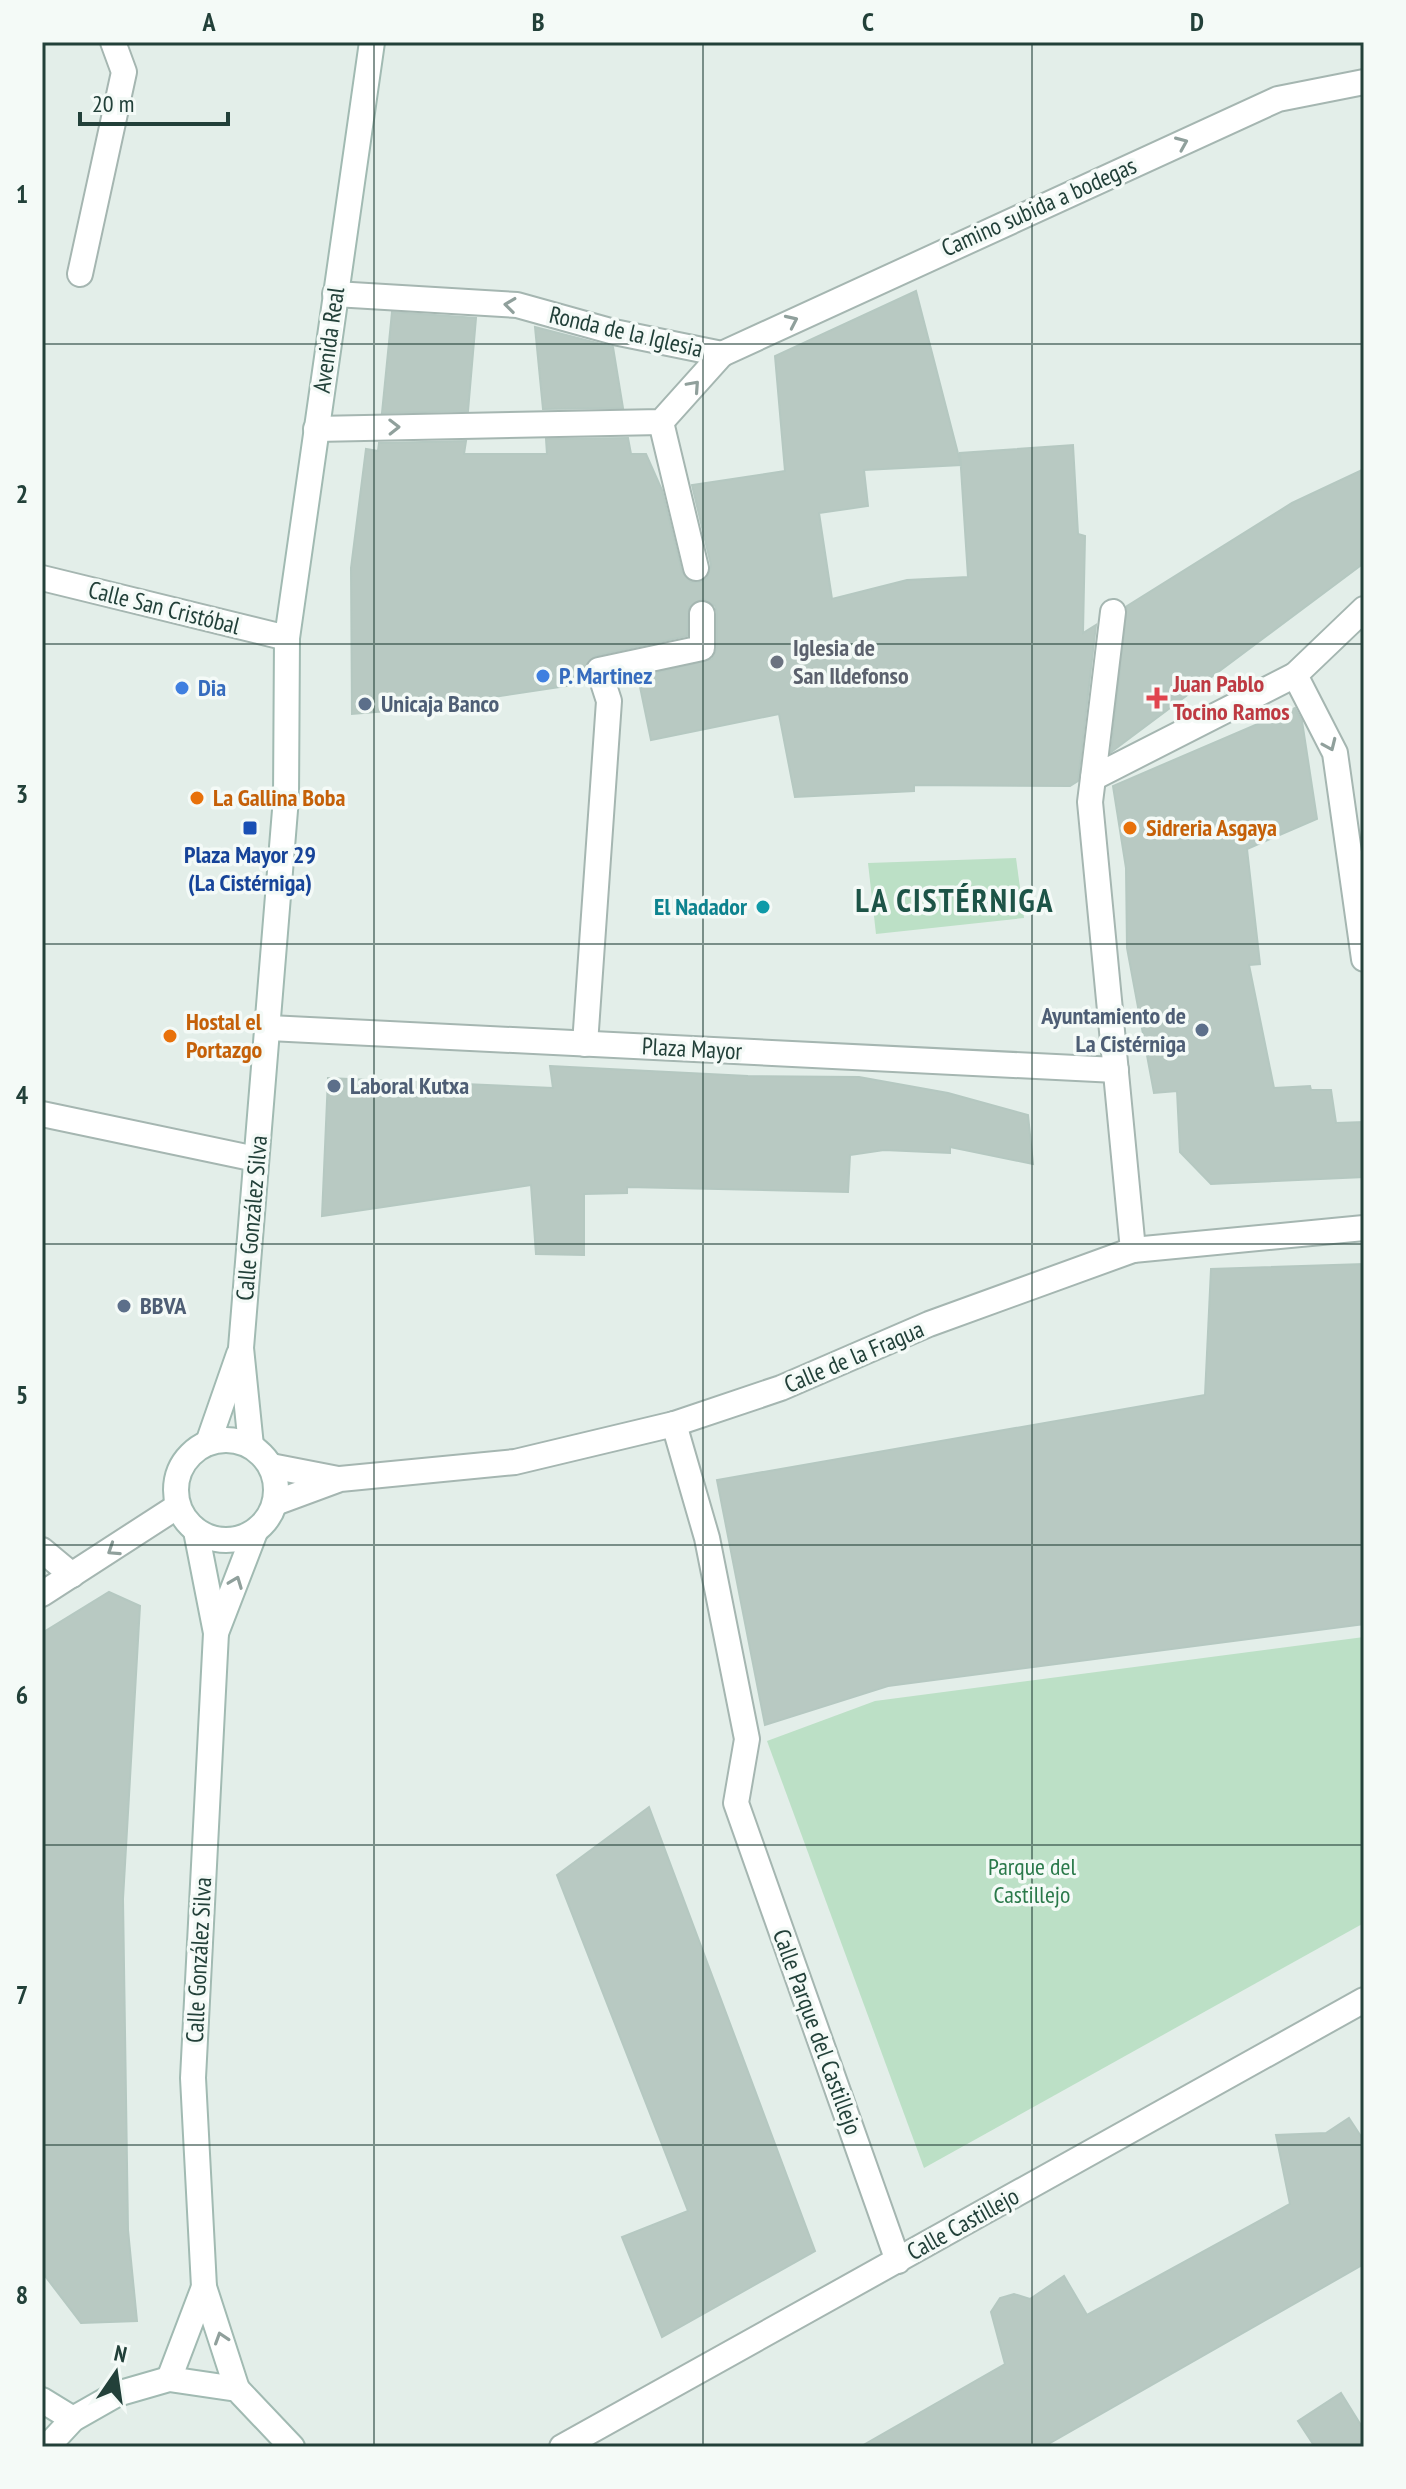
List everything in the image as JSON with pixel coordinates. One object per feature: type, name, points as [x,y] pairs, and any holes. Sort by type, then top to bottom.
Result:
[{"type":"street","points":[[80,274],[124,72],[113,42]]},
{"type":"street","name":"Avenida Real","points":[[287,638],[372,42]]},
{"type":"street","name":"Camino subida a bodegas","points":[[722,354],[1278,99],[1364,82]]},
{"type":"street","name":"Ronda de la Iglesia","points":[[335,294],[517,305],[614,332],[722,354]]},
{"type":"street","name":"Ronda de la Iglesia","points":[[661,422],[722,354]]},
{"type":"street","points":[[316,429],[661,422],[696,568]]},
{"type":"street","name":"Calle San Cristóbal","points":[[42,578],[287,638]]},
{"type":"street","points":[[1093,778],[1295,675],[1364,609]]},
{"type":"street","points":[[1113,612],[1090,802],[1133,1250]]},
{"type":"street","points":[[585,1044],[609,701],[599,670],[702,648],[702,614]]},
{"type":"street","points":[[269,1028],[286,798],[287,638]]},
{"type":"street","points":[[1295,675],[1335,753],[1355,831],[1364,959]]},
{"type":"street","name":"Plaza Mayor","points":[[269,1028],[1116,1070]]},
{"type":"street","name":"Calle González Silva","points":[[251,1446],[241,1348],[269,1028]]},
{"type":"street","points":[[42,1114],[256,1159]]},
{"type":"street","name":"Calle de la Fragua","points":[[275,1503],[340,1479],[515,1462],[674,1424],[781,1388],[929,1324],[1133,1250],[1364,1228]]},
{"type":"street","name":"Calle González Silva","points":[[208,1443],[241,1348]]},
{"type":"street","name":"Calle Parque del Castillejo","points":[[674,1424],[707,1538],[747,1739],[736,1803],[898,2261]]},
{"type":"street","points":[[223,1439],[251,1446],[271,1466],[276,1478],[275,1503],[267,1519],[255,1532],[225,1541],[196,1531],[178,1506],[179,1472],[195,1450],[208,1443],[223,1439]]},
{"type":"street","name":"Calle de la Fragua","points":[[271,1466],[340,1479]]},
{"type":"street","points":[[42,1594],[178,1506]]},
{"type":"street","name":"Calle González Silva","points":[[196,1531],[216,1633],[193,2078],[204,2287],[237,2389]]},
{"type":"street","name":"Calle González Silva","points":[[216,1633],[255,1532]]},
{"type":"street","points":[[42,1550],[72,1575]]},
{"type":"street","name":"Calle Castillejo","points":[[562,2447],[1364,2000]]},
{"type":"street","name":"Calle González Silva","points":[[169,2379],[204,2287]]},
{"type":"street","points":[[47,2447],[73,2419],[117,2394],[169,2379],[237,2389],[292,2447]]},
{"type":"street","points":[[42,2400],[73,2419]]},
{"type":"green space","points":[[1016,858],[1024,918],[876,934],[868,863]]},
{"type":"green space","name":"Parque del Castillejo","points":[[1364,1637],[1364,1923],[924,2168],[767,1741],[875,1701]]},
{"type":"building","points":[[916,291],[961,464],[960,453],[1073,445],[1078,534],[1085,536],[1083,633],[1096,625],[1078,781],[1070,786],[914,785],[914,791],[795,797],[779,714],[651,740],[638,677],[712,659],[717,648],[717,613],[715,606],[703,599],[689,607],[687,636],[595,656],[585,666],[587,683],[413,709],[352,714],[351,568],[366,449],[378,451],[379,443],[466,441],[464,454],[547,454],[546,439],[628,438],[631,454],[646,454],[662,490],[682,572],[691,582],[700,582],[707,578],[711,565],[692,485],[785,471],[775,356]],"holes":[[[961,465],[968,577],[907,580],[832,599],[819,513],[868,506],[864,470]]]},
{"type":"building","points":[[392,312],[476,318],[468,411],[382,413]]},
{"type":"building","points":[[535,327],[613,347],[623,408],[543,409]]},
{"type":"building","points":[[1364,469],[1364,563],[1111,752],[1127,606],[1292,503]]},
{"type":"building","points":[[1295,708],[1302,721],[1317,819],[1247,849],[1260,964],[1249,965],[1274,1088],[1310,1086],[1311,1090],[1331,1090],[1336,1123],[1364,1122],[1364,1177],[1211,1184],[1180,1152],[1177,1091],[1154,1093],[1127,948],[1126,868],[1113,786]]},
{"type":"building","points":[[550,1066],[748,1076],[859,1077],[948,1093],[1028,1115],[1033,1164],[950,1147],[950,1153],[884,1150],[850,1155],[848,1192],[627,1187],[627,1193],[584,1194],[584,1255],[536,1254],[531,1185],[322,1216],[328,1078],[553,1088]]},
{"type":"building","points":[[1364,1264],[1364,1624],[888,1686],[765,1725],[717,1480],[1205,1395],[1211,1269]]},
{"type":"building","points":[[109,1592],[140,1606],[123,1899],[128,2230],[137,2321],[81,2323],[42,2272],[42,1633]]},
{"type":"building","points":[[649,1807],[815,2251],[662,2337],[622,2237],[688,2211],[557,1875]]},
{"type":"building","points":[[1349,2118],[1364,2141],[1364,2264],[1043,2447],[860,2447],[1005,2364],[991,2312],[1000,2298],[1014,2294],[1030,2299],[1064,2276],[1087,2315],[1290,2204],[1276,2135],[1326,2133]]},
{"type":"building","points":[[1341,2393],[1364,2430],[1364,2447],[1315,2447],[1298,2421]]},
{"type":"place","name":"Iglesia de San Ildefonso","points":[[777,662]]},
{"type":"place","name":"P. Martinez","points":[[543,676]]},
{"type":"place","name":"Dia","points":[[182,688]]},
{"type":"place","name":"Juan Pablo Tocino Ramos","points":[[1157,698]]},
{"type":"place","name":"Unicaja Banco","points":[[365,704]]},
{"type":"place","name":"La Gallina Boba","points":[[197,798]]},
{"type":"place","name":"Plaza Mayor 29 (La Cistérniga)","points":[[250,828]]},
{"type":"place","name":"Sidreria Asgaya","points":[[1130,828]]},
{"type":"place","name":"El Nadador","points":[[763,907]]},
{"type":"place","name":"Ayuntamiento de La Cistérniga","points":[[1202,1030]]},
{"type":"place","name":"Hostal el Portazgo","points":[[170,1036]]},
{"type":"place","name":"Laboral Kutxa","points":[[334,1086]]},
{"type":"place","name":"BBVA","points":[[124,1306]]},
{"type":"district","name":"LA CISTÉRNIGA","points":[[955,901]]}]
